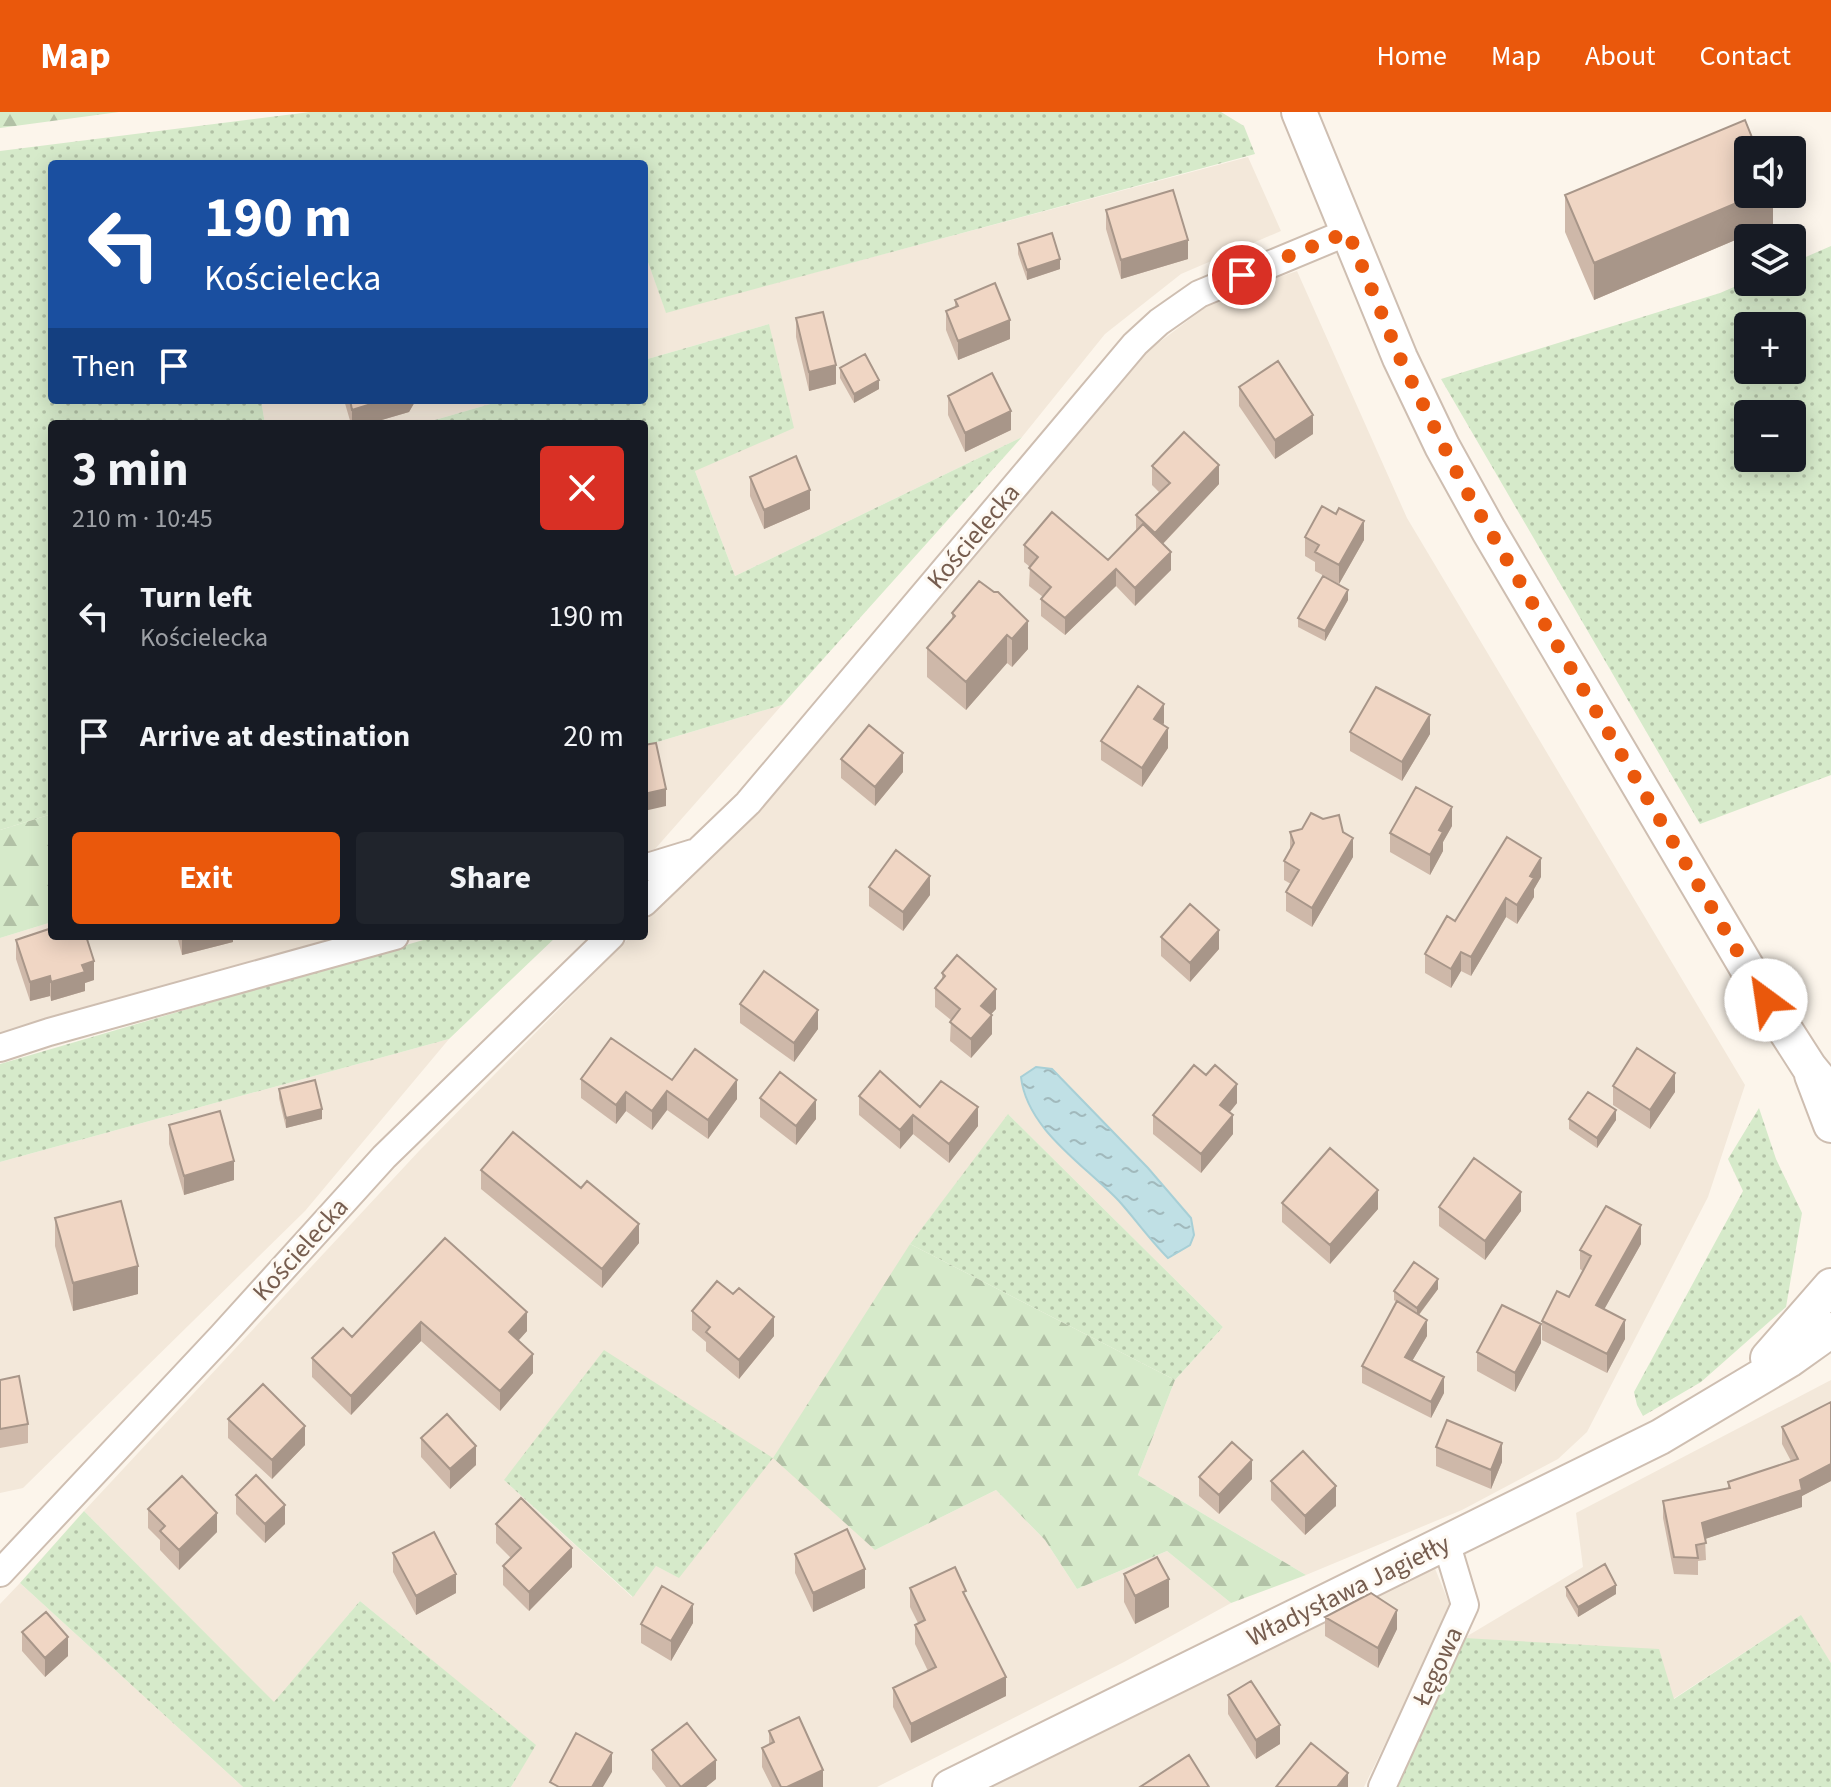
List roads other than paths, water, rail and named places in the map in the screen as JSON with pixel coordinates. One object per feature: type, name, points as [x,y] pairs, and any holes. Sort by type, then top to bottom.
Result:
[{"type":"street","points":[[1299,112],[1407,373],[1464,487],[1750,973],[1809,1067],[1831,1094]]},
{"type":"street","name":"Kościelecka","points":[[648,899],[748,803],[1135,344],[1159,322],[1199,294],[1348,232]]},
{"type":"street","points":[[648,867],[696,852]]},
{"type":"street","points":[[0,1048],[381,940]]},
{"type":"street","name":"Kościelecka","points":[[0,1573],[384,1157],[607,940]]},
{"type":"street","points":[[1809,1067],[1831,1125]]},
{"type":"street","name":"Władysława Jagiełły","points":[[1742,1387],[1831,1286]]},
{"type":"street","name":"Władysława Jagiełły","points":[[950,1787],[1670,1433],[1789,1360],[1831,1330]]},
{"type":"street","name":"Łęgowa","points":[[1382,1787],[1465,1605],[1446,1542]]},
{"type":"water","points":[[1036,1067],[1052,1069],[1148,1168],[1191,1218],[1194,1235],[1190,1245],[1168,1258],[1119,1201],[1046,1130],[1034,1114],[1021,1077]]}]
